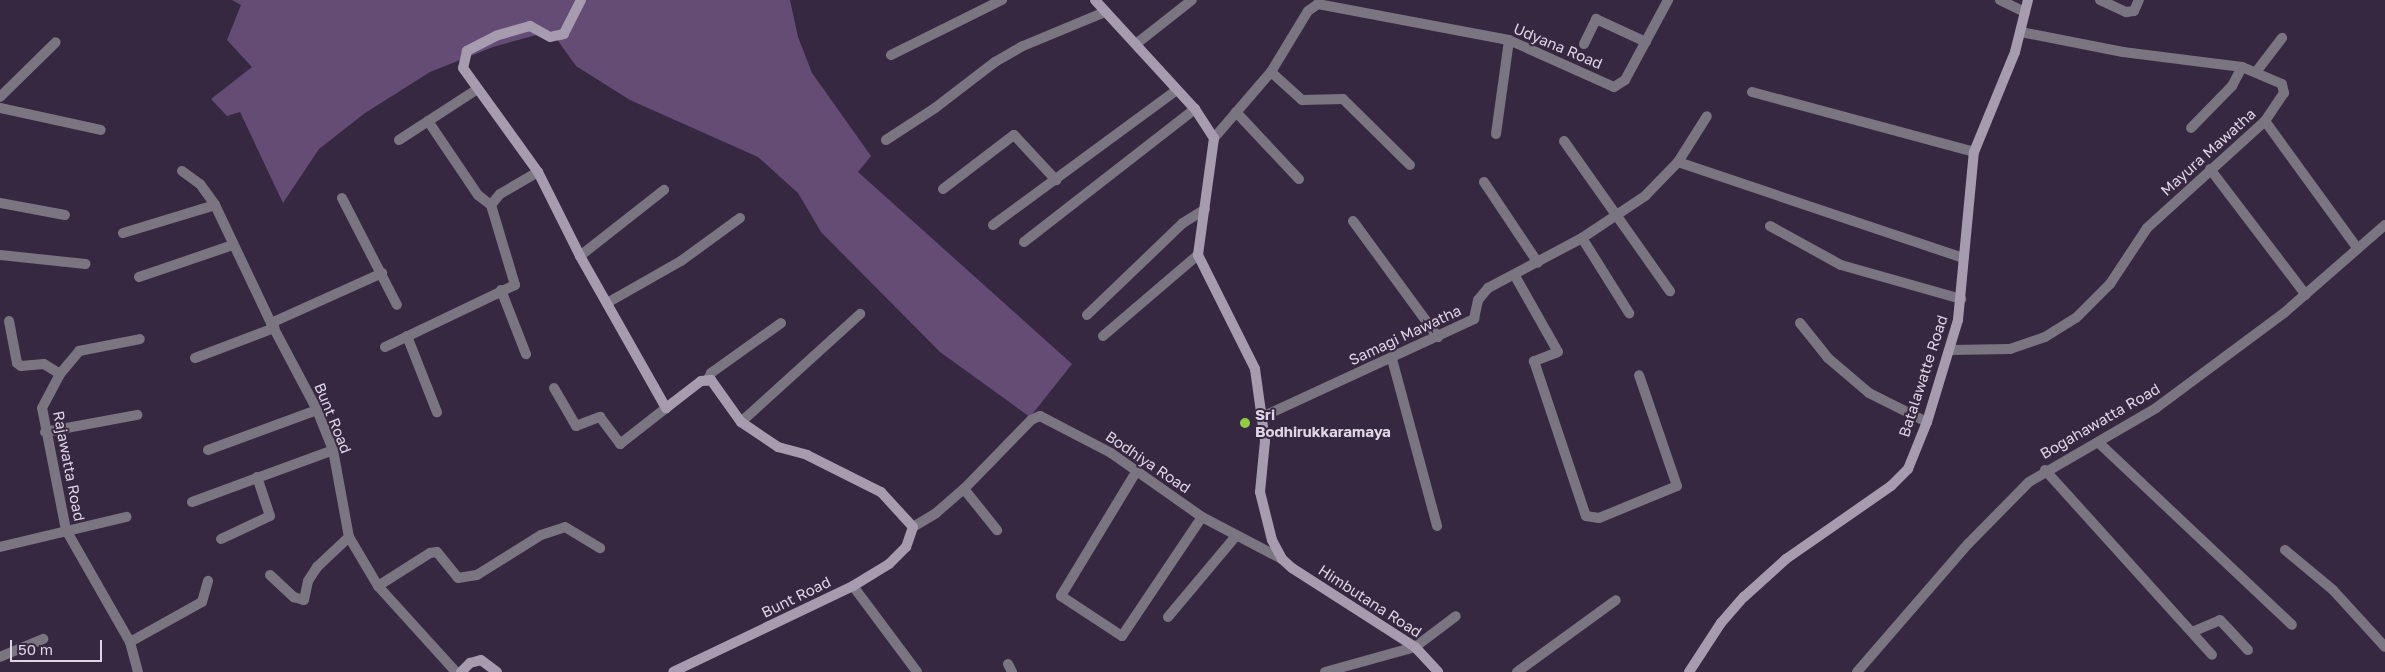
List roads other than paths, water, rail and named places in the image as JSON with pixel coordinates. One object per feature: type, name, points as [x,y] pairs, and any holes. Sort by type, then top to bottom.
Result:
[{"type":"street","points":[[581,0],[564,34],[550,36],[530,26],[496,36],[467,51],[464,68],[476,90],[538,172],[580,256],[666,408]]},
{"type":"street","points":[[891,55],[1002,0]]},
{"type":"street","points":[[1095,0],[1195,109],[1214,138],[1206,209],[1198,255],[1252,360],[1265,441],[1260,492],[1272,540],[1282,559]]},
{"type":"street","points":[[1136,44],[1192,0]]},
{"type":"street","name":"Udyana Road","points":[[1214,138],[1271,72],[1308,12],[1318,4],[1509,40],[1614,87],[1625,80],[1668,0]]},
{"type":"street","points":[[2000,0],[2025,12]]},
{"type":"street","name":"Batalawatte Road","points":[[1689,672],[1720,623],[1744,597],[1786,559],[1884,492],[1908,469],[1927,422],[1950,350],[1961,299],[1963,258],[1974,152],[2021,32],[2028,0]]},
{"type":"street","points":[[2100,0],[2126,12],[2134,11],[2139,0]]},
{"type":"street","points":[[886,140],[935,108],[995,62],[1023,46],[1105,12]]},
{"type":"street","points":[[1584,44],[1596,19],[1646,42]]},
{"type":"street","name":"Mayura Mawatha","points":[[1950,350],[2010,349],[2045,337],[2076,318],[2110,284],[2147,228],[2265,121],[2285,88],[2256,72],[2242,67],[2123,52],[2021,32]]},
{"type":"street","points":[[2256,72],[2282,38]]},
{"type":"street","points":[[1496,134],[1509,40]]},
{"type":"street","points":[[0,97],[56,42]]},
{"type":"street","points":[[2191,128],[2232,86],[2242,67]]},
{"type":"street","points":[[1271,72],[1302,100],[1343,99],[1410,166]]},
{"type":"street","points":[[399,140],[476,90]]},
{"type":"street","points":[[993,225],[1177,90]]},
{"type":"street","points":[[1752,92],[1974,152]]},
{"type":"street","points":[[0,108],[100,130]]},
{"type":"street","points":[[1024,242],[1195,109]]},
{"type":"street","points":[[1236,112],[1299,179]]},
{"type":"street","name":"Samagi Mawatha","points":[[1262,417],[1392,360],[1474,319],[1478,300],[1488,288],[1515,276],[1582,238],[1618,216],[1645,196],[1678,162],[1707,116]]},
{"type":"street","points":[[385,347],[501,290],[515,285],[514,272],[491,206],[478,195],[428,121]]},
{"type":"street","points":[[2265,121],[2358,249]]},
{"type":"street","points":[[943,189],[1014,135],[1056,180]]},
{"type":"street","points":[[1564,141],[1670,291]]},
{"type":"street","points":[[1678,162],[1963,258]]},
{"type":"street","points":[[2210,169],[2306,295]]},
{"type":"street","name":"Bunt Road","points":[[182,171],[200,184],[215,205],[272,325],[317,410],[332,450],[349,537],[378,586],[456,672]]},
{"type":"street","points":[[491,206],[500,194],[538,172]]},
{"type":"street","points":[[1484,182],[1538,263]]},
{"type":"street","points":[[580,256],[664,190]]},
{"type":"street","points":[[342,198],[397,305]]},
{"type":"street","points":[[0,203],[65,215]]},
{"type":"street","points":[[123,233],[215,205]]},
{"type":"street","points":[[1087,315],[1183,224],[1206,209]]},
{"type":"street","points":[[607,303],[681,261],[740,218]]},
{"type":"street","points":[[1354,221],[1438,337]]},
{"type":"street","name":"Bogahawatta Road","points":[[1857,672],[1998,512],[2045,470],[2098,443],[2156,408],[2306,295],[2385,225]]},
{"type":"street","points":[[1770,226],[1841,265],[1961,299]]},
{"type":"street","points":[[1582,238],[1629,313]]},
{"type":"street","points":[[139,277],[233,245]]},
{"type":"street","points":[[0,255],[86,264]]},
{"type":"street","points":[[1103,336],[1198,255]]},
{"type":"street","points":[[195,358],[272,325],[382,273]]},
{"type":"street","points":[[1515,276],[1558,352],[1534,361],[1586,516],[1599,518],[1677,486],[1639,375]]},
{"type":"street","points":[[501,290],[526,354]]},
{"type":"street","points":[[741,422],[860,314]]},
{"type":"street","points":[[9,321],[16,363],[21,366],[44,364],[60,374]]},
{"type":"street","points":[[707,381],[711,374],[781,323]]},
{"type":"street","points":[[1800,323],[1828,358],[1869,393],[1927,422]]},
{"type":"street","points":[[407,336],[437,412]]},
{"type":"street","name":"Rajawatta Road","points":[[138,672],[130,642],[66,530],[45,432],[42,408],[60,374],[79,351],[140,339]]},
{"type":"street","points":[[1392,360],[1437,526]]},
{"type":"street","points":[[554,388],[576,426],[600,417],[620,444],[701,381],[711,380],[741,422],[778,447],[808,455],[881,492],[913,527]]},
{"type":"street","points":[[208,450],[317,410]]},
{"type":"street","points":[[45,432],[137,415]]},
{"type":"street","name":"Bodhiya Road","points":[[913,527],[936,514],[964,490],[1031,420],[1040,416],[1111,453],[1202,517],[1282,559]]},
{"type":"street","points":[[2098,443],[2292,625]]},
{"type":"street","points":[[192,502],[332,450]]},
{"type":"street","points":[[2045,470],[2212,655]]},
{"type":"street","points":[[1136,472],[1061,596],[1122,636],[1202,517]]},
{"type":"street","points":[[221,539],[270,516],[257,477]]},
{"type":"street","points":[[964,490],[997,530]]},
{"type":"street","points":[[0,547],[126,517]]},
{"type":"street","points":[[378,586],[430,553],[437,552],[458,578],[477,575],[541,535],[565,526],[600,548]]},
{"type":"street","name":"Bunt Road","points":[[673,672],[853,586],[889,564],[906,548],[913,527]]},
{"type":"street","points":[[1168,617],[1236,536]]},
{"type":"street","points":[[270,575],[294,597],[304,600],[308,581],[317,567],[349,537]]},
{"type":"street","points":[[2285,550],[2334,590],[2385,647]]},
{"type":"street","name":"Himbutana Road","points":[[1282,559],[1415,647],[1438,672]]},
{"type":"street","points":[[130,642],[202,602],[208,581]]},
{"type":"street","points":[[853,586],[917,672]]},
{"type":"street","points":[[1517,672],[1616,600]]},
{"type":"street","points":[[1325,672],[1415,647],[1456,616]]},
{"type":"street","points":[[2192,632],[2220,620],[2248,650]]},
{"type":"street","points":[[0,657],[43,639]]},
{"type":"street","points":[[461,672],[470,663],[481,660],[497,672]]},
{"type":"place","name":"Sri Bodhirukkaramaya","points":[[1245,423]]}]
